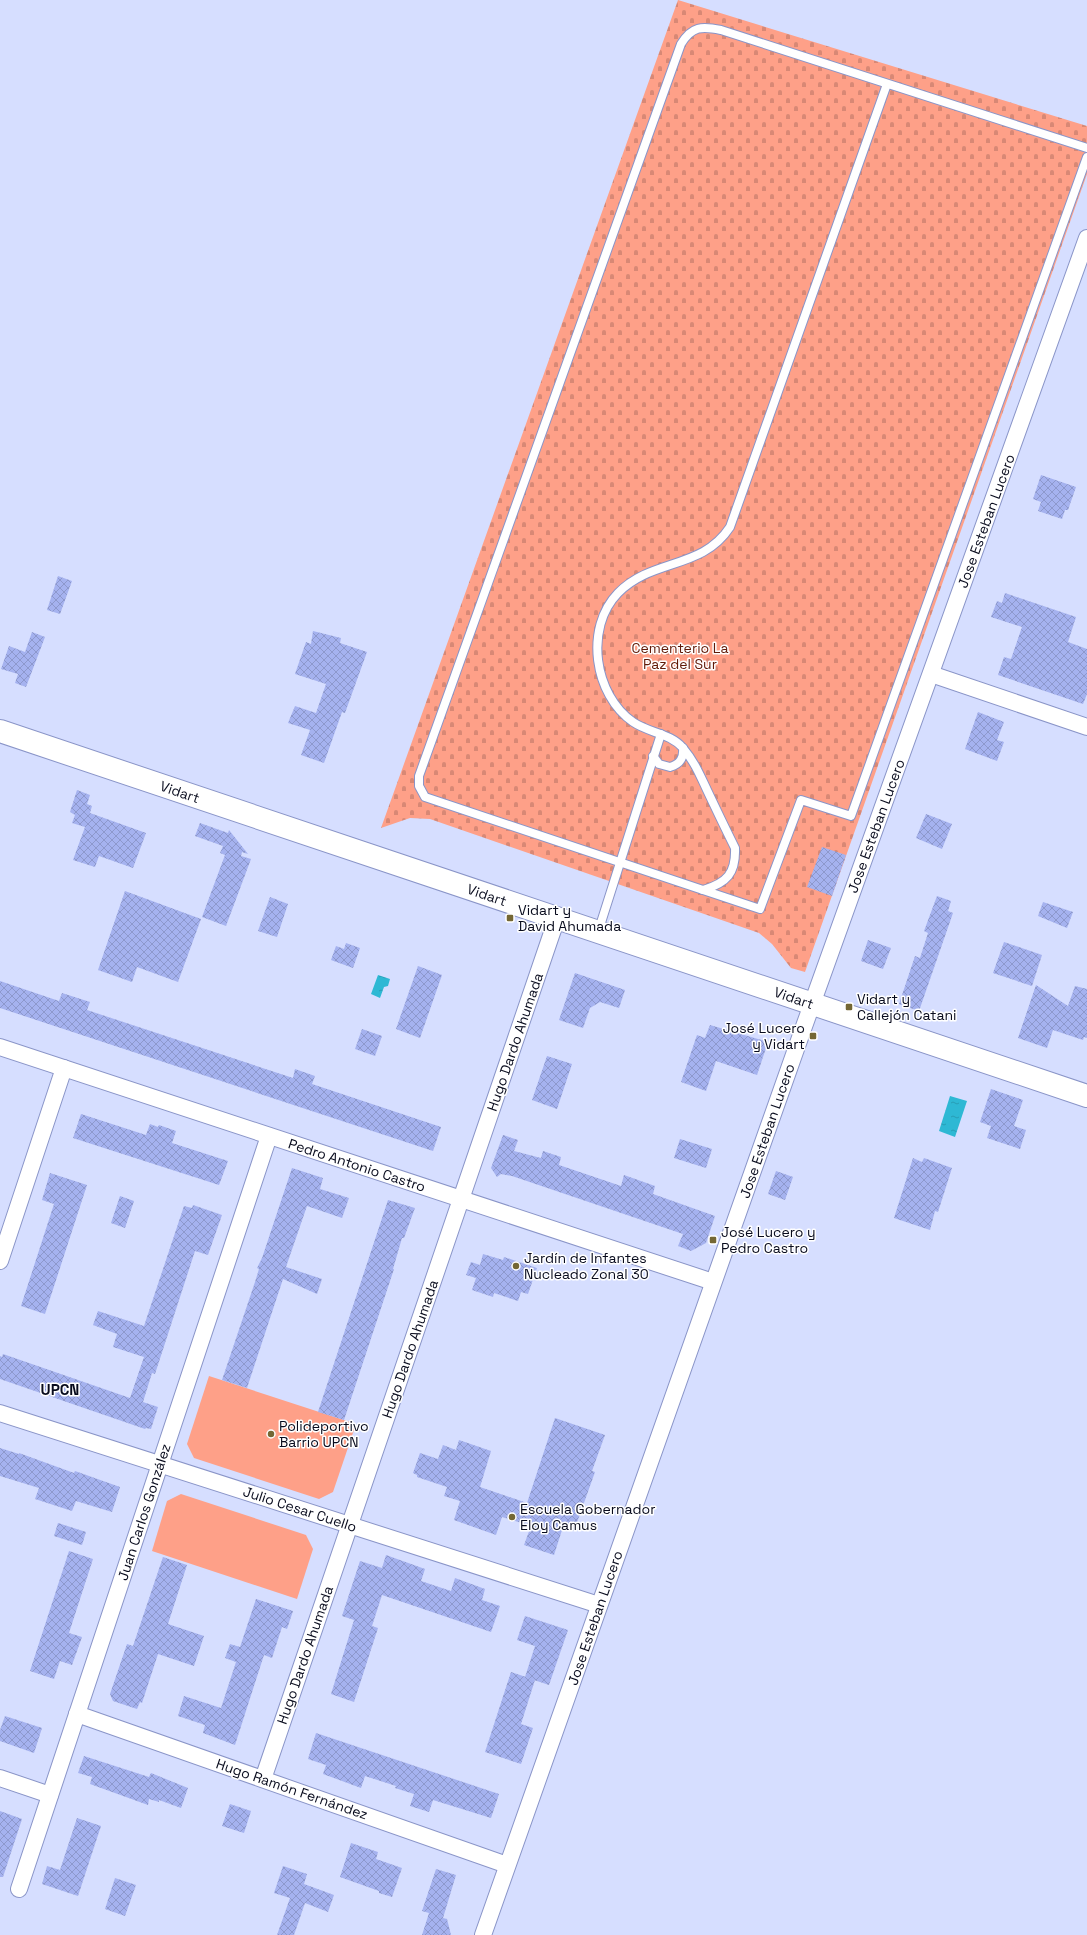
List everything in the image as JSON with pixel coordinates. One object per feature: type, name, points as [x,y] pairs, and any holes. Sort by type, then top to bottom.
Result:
[{"type":"street","name":"Jose Esteban Lucero","points":[[483,1935],[713,1282],[1087,238]]},
{"type":"street","points":[[931,674],[1087,727]]},
{"type":"street","name":"Vidart","points":[[0,731],[1087,1096]]},
{"type":"street","name":"Hugo Dardo Ahumada","points":[[263,1779],[557,918]]},
{"type":"street","name":"Pedro Antonio Castro","points":[[0,1047],[713,1282]]},
{"type":"street","points":[[0,1261],[64,1068]]},
{"type":"street","name":"Juan Carlos González","points":[[19,1889],[269,1136]]},
{"type":"street","name":"Julio Cesar Cuello","points":[[0,1413],[599,1605]]},
{"type":"street","name":"Hugo Ramón Fernández","points":[[77,1714],[507,1865]]},
{"type":"street","points":[[0,1778],[50,1794]]},
{"type":"lane","points":[[1087,148],[721,30],[700,28],[693,30],[686,36],[673,67],[419,776],[419,786],[425,797],[760,909],[801,800],[852,816],[1087,157]]},
{"type":"lane","points":[[703,890],[714,887],[725,880],[731,872],[735,861],[734,848],[692,760],[683,748],[677,741],[661,734],[646,730],[622,714],[611,700],[600,667],[598,649],[599,629],[606,610],[618,594],[629,584],[646,573],[697,556],[711,549],[723,539],[730,527],[887,84]]},
{"type":"lane","points":[[598,932],[661,734]]},
{"type":"lane","points":[[654,756],[659,764],[670,767],[679,763],[682,758],[683,748]]},
{"type":"green space","name":"Cementerio La Paz del Sur","points":[[678,0],[1087,126],[1087,174],[805,972],[791,968],[772,944],[759,933],[430,819],[410,818],[381,828]]},
{"type":"green space","name":"Polideportivo Barrio UPCN","points":[[209,1376],[356,1424],[333,1492],[319,1499],[194,1458],[187,1444]]},
{"type":"green space","points":[[181,1494],[306,1535],[313,1549],[297,1599],[152,1551],[167,1501]]},
{"type":"water","points":[[378,975],[390,979],[388,986],[384,987],[380,998],[371,994]]},
{"type":"water","points":[[950,1096],[967,1101],[955,1137],[939,1131]]},
{"type":"building","points":[[1041,475],[1076,487],[1068,510],[1065,510],[1062,519],[1038,511],[1041,502],[1033,499]]},
{"type":"building","points":[[58,576],[72,581],[60,614],[47,610]]},
{"type":"building","points":[[1005,593],[1076,617],[1068,642],[1087,649],[1087,694],[1083,704],[998,675],[1004,657],[1011,659],[1022,627],[991,617],[997,601],[1002,603]]},
{"type":"building","points":[[313,631],[341,638],[340,643],[367,652],[345,713],[342,712],[324,763],[301,755],[310,730],[288,723],[295,706],[316,713],[326,684],[295,674],[306,642],[311,644]]},
{"type":"building","points":[[32,632],[45,637],[26,687],[15,683],[18,674],[1,669],[9,646],[25,652]]},
{"type":"building","points":[[978,712],[1004,722],[997,740],[1004,742],[997,761],[965,749]]},
{"type":"building","points":[[77,790],[90,795],[87,804],[92,806],[90,813],[146,833],[133,868],[99,856],[95,867],[73,860],[85,827],[72,823],[75,815],[70,812]]},
{"type":"building","points":[[926,814],[952,824],[942,849],[916,838]]},
{"type":"building","points":[[200,823],[228,833],[229,830],[248,854],[242,852],[241,856],[251,859],[226,926],[202,917],[225,855],[220,853],[223,846],[195,836]]},
{"type":"building","points":[[822,847],[846,855],[832,896],[807,887]]},
{"type":"building","points":[[125,891],[201,919],[178,982],[137,967],[132,982],[98,970]]},
{"type":"building","points":[[937,896],[951,901],[948,911],[953,913],[919,1011],[899,1004],[915,956],[920,958],[928,933],[924,931]]},
{"type":"building","points":[[270,897],[288,904],[277,937],[258,931]]},
{"type":"building","points":[[1043,902],[1073,912],[1067,928],[1038,916]]},
{"type":"building","points":[[868,940],[891,948],[883,969],[861,961]]},
{"type":"building","points":[[1004,942],[1042,955],[1032,986],[993,973]]},
{"type":"building","points":[[346,943],[360,948],[353,968],[331,960],[336,946],[344,949]]},
{"type":"building","points":[[418,966],[442,975],[420,1038],[396,1029]]},
{"type":"building","points":[[575,973],[625,990],[619,1008],[600,1002],[590,1008],[583,1028],[559,1020]]},
{"type":"building","points":[[0,981],[59,1001],[62,993],[90,1002],[87,1010],[293,1078],[295,1069],[315,1076],[312,1084],[441,1127],[433,1151],[0,1008]]},
{"type":"building","points":[[1036,985],[1068,1006],[1075,986],[1087,989],[1087,1038],[1084,1037],[1083,1040],[1053,1030],[1047,1048],[1018,1038]]},
{"type":"building","points":[[710,1025],[768,1042],[757,1075],[716,1061],[706,1091],[681,1082],[697,1035],[705,1038]]},
{"type":"building","points":[[362,1029],[382,1036],[375,1056],[355,1049]]},
{"type":"building","points":[[547,1056],[572,1064],[557,1109],[532,1100]]},
{"type":"building","points":[[991,1089],[1023,1100],[1014,1126],[1026,1130],[1020,1149],[987,1138],[991,1126],[980,1122]]},
{"type":"building","points":[[81,1114],[146,1135],[150,1124],[158,1127],[159,1125],[176,1131],[172,1143],[228,1161],[219,1185],[73,1138]]},
{"type":"building","points":[[503,1135],[518,1140],[514,1151],[541,1158],[543,1151],[561,1157],[559,1165],[621,1186],[624,1175],[655,1186],[653,1194],[715,1216],[706,1243],[691,1251],[678,1246],[683,1234],[512,1176],[501,1174],[497,1177],[491,1168]]},
{"type":"building","points":[[680,1139],[712,1149],[706,1168],[674,1158]]},
{"type":"building","points":[[913,1158],[922,1162],[924,1158],[952,1168],[938,1212],[935,1211],[930,1230],[894,1218]]},
{"type":"building","points":[[292,1168],[323,1178],[320,1189],[349,1198],[342,1218],[307,1206],[286,1267],[322,1279],[317,1294],[283,1279],[247,1388],[222,1380],[255,1282],[259,1269],[257,1268],[262,1258]]},
{"type":"building","points":[[776,1171],[793,1177],[785,1200],[768,1194]]},
{"type":"building","points":[[50,1173],[87,1185],[45,1314],[21,1306],[54,1204],[42,1200]]},
{"type":"building","points":[[120,1196],[134,1201],[125,1228],[111,1223]]},
{"type":"building","points":[[388,1200],[415,1208],[404,1238],[402,1238],[394,1269],[344,1420],[318,1412]]},
{"type":"building","points":[[193,1205],[222,1215],[208,1255],[195,1251],[155,1374],[152,1373],[143,1402],[158,1407],[151,1429],[145,1429],[0,1379],[0,1356],[2,1357],[3,1354],[130,1398],[144,1357],[113,1347],[117,1334],[93,1325],[98,1311],[144,1326],[184,1206],[192,1208]]},
{"type":"building","points":[[483,1254],[503,1260],[504,1257],[537,1268],[528,1294],[521,1292],[518,1301],[494,1293],[493,1297],[472,1290],[476,1278],[466,1275],[471,1262],[480,1265]]},
{"type":"building","points":[[555,1418],[605,1435],[592,1471],[595,1472],[574,1531],[563,1527],[554,1555],[524,1545],[531,1526],[502,1517],[496,1535],[454,1520],[460,1501],[444,1496],[447,1487],[417,1477],[417,1475],[413,1473],[420,1453],[438,1459],[443,1445],[456,1450],[459,1440],[491,1451],[480,1487],[527,1503]]},
{"type":"building","points":[[0,1448],[19,1453],[74,1473],[75,1471],[120,1487],[112,1512],[76,1501],[72,1511],[35,1499],[39,1488],[0,1476]]},
{"type":"building","points":[[58,1523],[86,1532],[82,1545],[54,1536]]},
{"type":"building","points":[[69,1551],[93,1559],[69,1633],[82,1637],[72,1665],[60,1661],[54,1679],[30,1671]]},
{"type":"building","points":[[386,1555],[425,1569],[421,1581],[451,1591],[455,1578],[485,1589],[482,1600],[500,1606],[491,1632],[382,1595],[372,1626],[378,1628],[354,1702],[331,1694],[354,1620],[342,1616],[360,1561],[382,1568]]},
{"type":"building","points":[[163,1557],[187,1565],[168,1624],[204,1636],[194,1666],[158,1654],[142,1703],[140,1702],[137,1709],[113,1701],[110,1694],[127,1644],[133,1646]]},
{"type":"building","points":[[256,1599],[293,1611],[287,1629],[282,1627],[272,1658],[264,1655],[235,1745],[203,1733],[205,1725],[178,1716],[184,1696],[221,1708],[236,1662],[225,1658],[230,1644],[240,1647]]},
{"type":"building","points":[[525,1616],[568,1630],[549,1685],[525,1677],[535,1646],[517,1640]]},
{"type":"building","points":[[511,1672],[535,1680],[521,1724],[533,1728],[521,1764],[485,1752]]},
{"type":"building","points":[[5,1716],[42,1728],[34,1753],[0,1741],[0,1730]]},
{"type":"building","points":[[316,1733],[499,1794],[491,1818],[433,1800],[429,1812],[410,1806],[414,1794],[395,1788],[396,1786],[365,1776],[361,1788],[323,1774],[326,1765],[308,1759]]},
{"type":"building","points":[[84,1756],[149,1777],[151,1773],[188,1788],[181,1808],[159,1800],[159,1802],[149,1799],[148,1805],[90,1784],[92,1777],[78,1773]]},
{"type":"building","points":[[230,1804],[251,1811],[244,1833],[222,1826]]},
{"type":"building","points":[[0,1811],[22,1819],[3,1877],[0,1877]]},
{"type":"building","points":[[77,1818],[101,1826],[78,1896],[42,1884],[47,1866],[60,1870]]},
{"type":"building","points":[[351,1843],[378,1852],[376,1859],[402,1868],[392,1897],[340,1877]]},
{"type":"building","points":[[283,1866],[307,1874],[304,1884],[334,1895],[328,1912],[305,1903],[294,1935],[277,1935],[290,1898],[274,1893]]},
{"type":"building","points":[[436,1869],[456,1875],[443,1918],[447,1919],[451,1935],[422,1935],[429,1913],[422,1911]]},
{"type":"building","points":[[115,1878],[136,1885],[125,1916],[105,1909]]},
{"type":"place","name":"Vidart y David Ahumada","points":[[510,918]]},
{"type":"place","name":"Vidart y Callejón Catani","points":[[849,1007]]},
{"type":"place","name":"José Lucero y Vidart","points":[[813,1036]]},
{"type":"place","name":"José Lucero y Pedro Castro","points":[[713,1240]]},
{"type":"place","name":"Jardín de Infantes Nucleado Zonal 30","points":[[516,1266]]},
{"type":"place","name":"Polideportivo Barrio UPCN","points":[[271,1434]]},
{"type":"place","name":"Escuela Gobernador Eloy Camus","points":[[512,1517]]},
{"type":"district","name":"UPCN","points":[[60,1390]]}]
